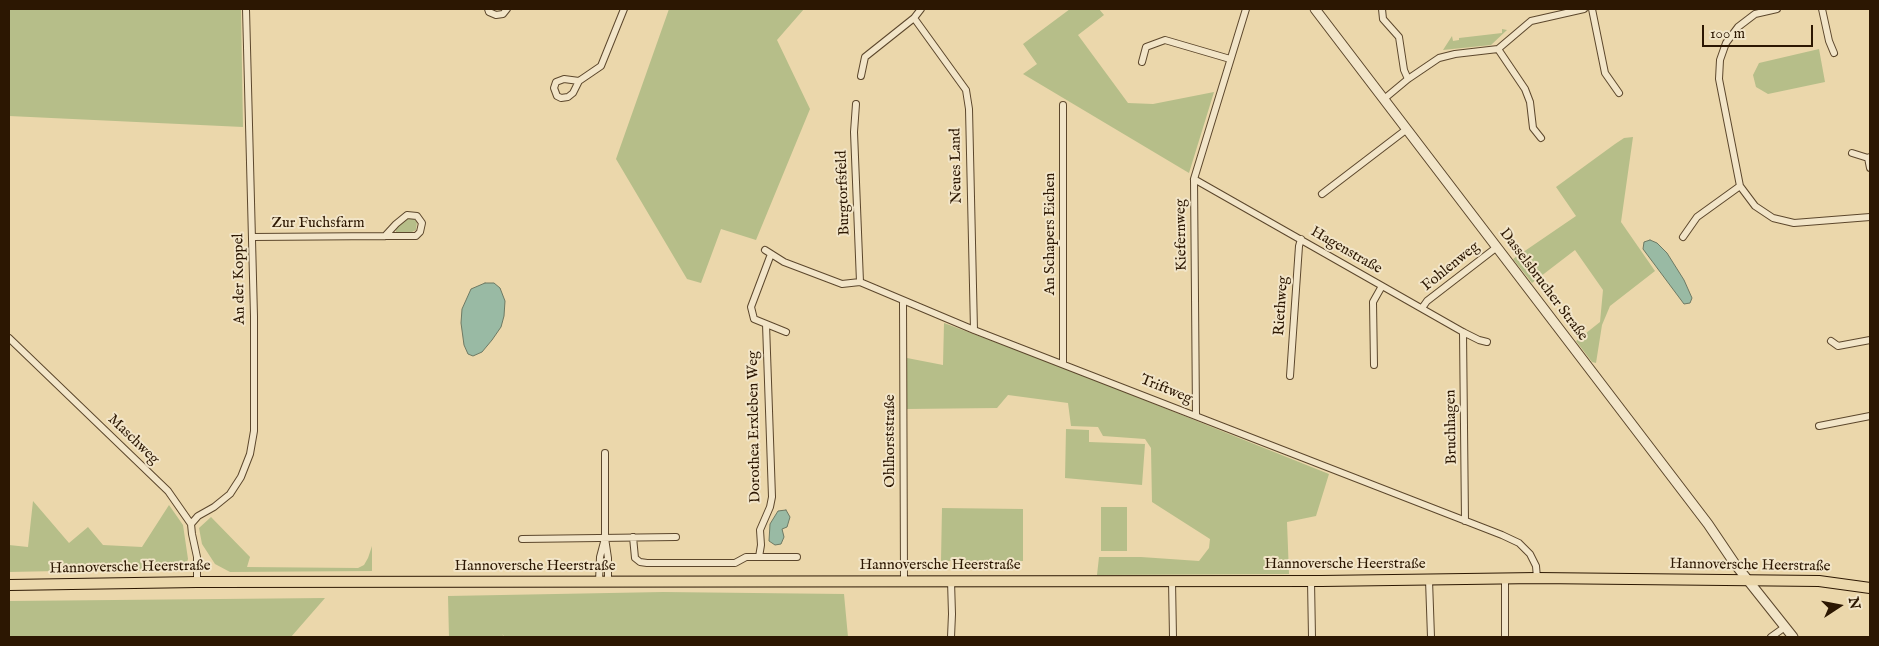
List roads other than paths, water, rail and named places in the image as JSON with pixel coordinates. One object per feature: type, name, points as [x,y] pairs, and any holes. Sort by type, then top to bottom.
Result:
[{"type":"main road","name":"Hannoversche Heerstraße","points":[[9,585],[197,582],[1311,581],[1536,578],[1828,581],[1870,588]]},
{"type":"street","name":"An der Koppel","points":[[191,524],[198,516],[214,508],[230,494],[241,477],[250,454],[254,431],[252,237],[246,9]]},
{"type":"street","points":[[488,9],[489,12],[496,15],[502,14],[506,9]]},
{"type":"street","points":[[579,81],[601,66],[624,9]]},
{"type":"street","points":[[861,76],[865,57],[914,18],[921,9]]},
{"type":"street","name":"Kiefernweg","points":[[1196,416],[1194,179],[1246,9]]},
{"type":"street","name":"Dasselsbrucher Straße","points":[[1316,9],[1708,524],[1747,580],[1793,637]]},
{"type":"street","points":[[1382,9],[1383,19],[1399,37],[1404,70],[1408,79]]},
{"type":"street","points":[[1384,99],[1408,79],[1439,58],[1454,54],[1498,49],[1531,21],[1584,9]]},
{"type":"street","points":[[1592,9],[1605,73],[1618,93]]},
{"type":"street","points":[[1777,9],[1754,12],[1738,27],[1726,43],[1720,60],[1719,79],[1740,186],[1756,206],[1774,218],[1794,223],[1870,217]]},
{"type":"street","points":[[1822,9],[1829,41],[1834,52]]},
{"type":"street","name":"Neues Land","points":[[914,18],[966,90],[969,109],[974,330]]},
{"type":"street","points":[[1142,62],[1146,47],[1165,40],[1230,59]]},
{"type":"street","points":[[1498,49],[1525,89],[1530,102],[1533,128],[1541,138]]},
{"type":"street","name":"Burgtorfsfeld","points":[[856,104],[854,132],[860,282]]},
{"type":"street","name":"An Schapers Eichen","points":[[1063,105],[1063,363]]},
{"type":"street","points":[[1322,194],[1408,130]]},
{"type":"street","points":[[1852,153],[1869,157],[1870,168]]},
{"type":"street","name":"Hagenstraße","points":[[1194,179],[1463,332],[1487,342]]},
{"type":"street","points":[[1683,237],[1697,217],[1740,186]]},
{"type":"street","name":"Zur Fuchsfarm","points":[[252,237],[416,236],[420,232],[422,223],[417,216],[407,215],[385,236]]},
{"type":"street","name":"Riethweg","points":[[1290,376],[1301,239]]},
{"type":"street","name":"Fohlenweg","points":[[1422,308],[1427,301],[1497,246]]},
{"type":"street","name":"Triftweg","points":[[766,324],[754,319],[751,308],[768,252],[784,262],[842,284],[860,282],[974,330],[1465,520],[1518,543],[1535,561],[1536,578]]},
{"type":"street","points":[[1374,365],[1373,302],[1382,286]]},
{"type":"street","name":"Ohlhorststraße","points":[[903,301],[904,581]]},
{"type":"street","points":[[766,324],[786,332]]},
{"type":"street","name":"Dorothea Erxleben Weg","points":[[759,557],[761,545],[760,530],[770,507],[772,497],[766,324]]},
{"type":"street","name":"Bruchhagen","points":[[1463,332],[1465,520]]},
{"type":"street","name":"Maschweg","points":[[9,338],[168,491],[191,524],[197,557],[197,582]]},
{"type":"street","points":[[1831,340],[1838,346],[1870,340]]},
{"type":"street","points":[[1819,426],[1870,416]]},
{"type":"street","points":[[604,582],[608,558],[605,538],[606,454]]},
{"type":"street","points":[[522,539],[676,536]]},
{"type":"street","points":[[633,537],[635,558],[640,562],[735,563],[746,557],[798,557]]},
{"type":"street","points":[[1505,579],[1505,637]]},
{"type":"street","points":[[1429,580],[1431,637]]},
{"type":"street","points":[[951,581],[951,637]]},
{"type":"street","points":[[1172,581],[1173,637]]},
{"type":"street","points":[[1311,581],[1312,637]]},
{"type":"street","points":[[1771,637],[1785,627]]}]
